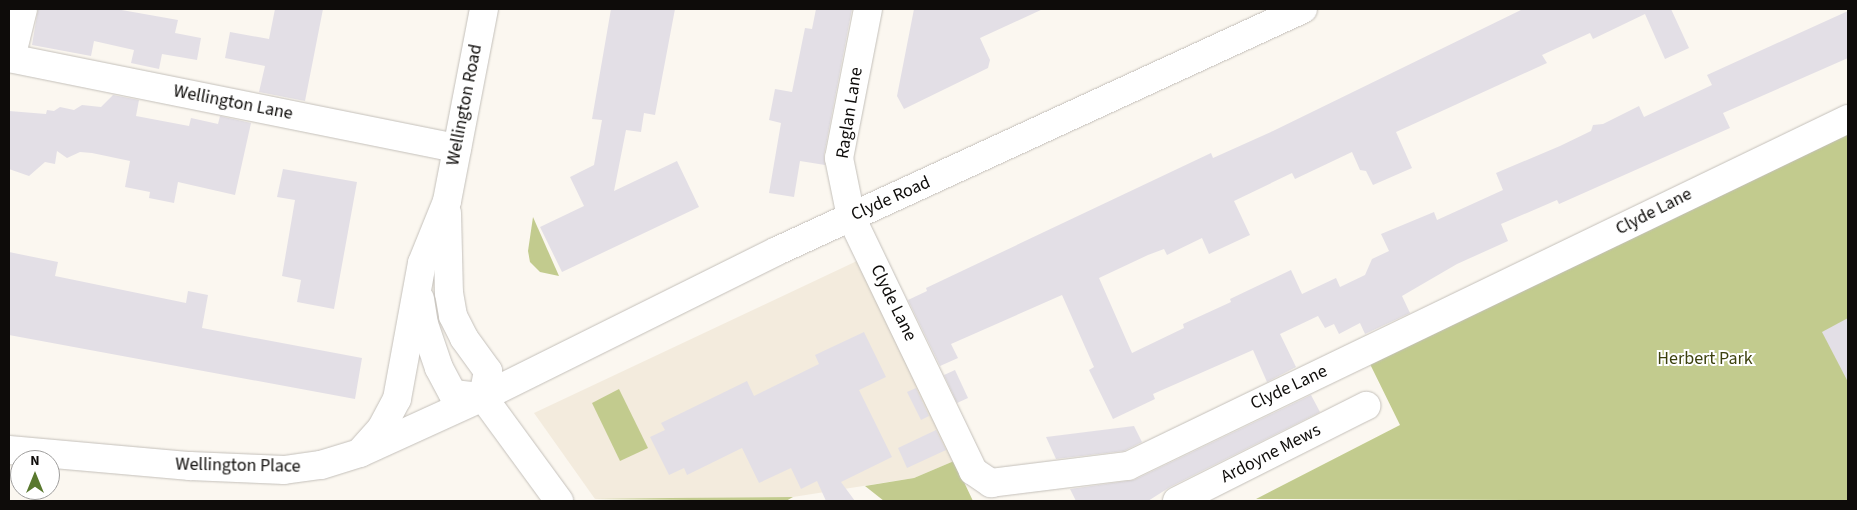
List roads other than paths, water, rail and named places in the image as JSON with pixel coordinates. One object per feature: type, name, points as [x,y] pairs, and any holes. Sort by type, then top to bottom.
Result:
[{"type":"street","points":[[10,58],[23,9]]},
{"type":"street","name":"Wellington Road","points":[[360,453],[381,429],[397,399],[422,263],[447,201],[484,9]]},
{"type":"street","name":"Raglan Lane","points":[[851,217],[839,158],[868,9]]},
{"type":"street","name":"Clyde Road","points":[[483,397],[851,217],[1272,16],[1303,9]]},
{"type":"street","name":"Wellington Lane","points":[[10,58],[457,148]]},
{"type":"street","name":"Clyde Lane","points":[[851,217],[973,471],[991,483],[1128,466],[1848,119]]},
{"type":"street","name":"Wellington Road","points":[[418,285],[424,324],[439,368],[453,394],[483,397],[488,371],[464,338],[453,316],[449,292],[447,201]]},
{"type":"street","points":[[483,397],[559,501]]},
{"type":"street","name":"Wellington Place","points":[[9,450],[181,466],[284,470],[321,465],[360,453],[483,397]]},
{"type":"street","name":"Ardoyne Mews","points":[[1177,501],[1366,406]]},
{"type":"park label","name":"Herbert Park","points":[[1705,359]]}]
